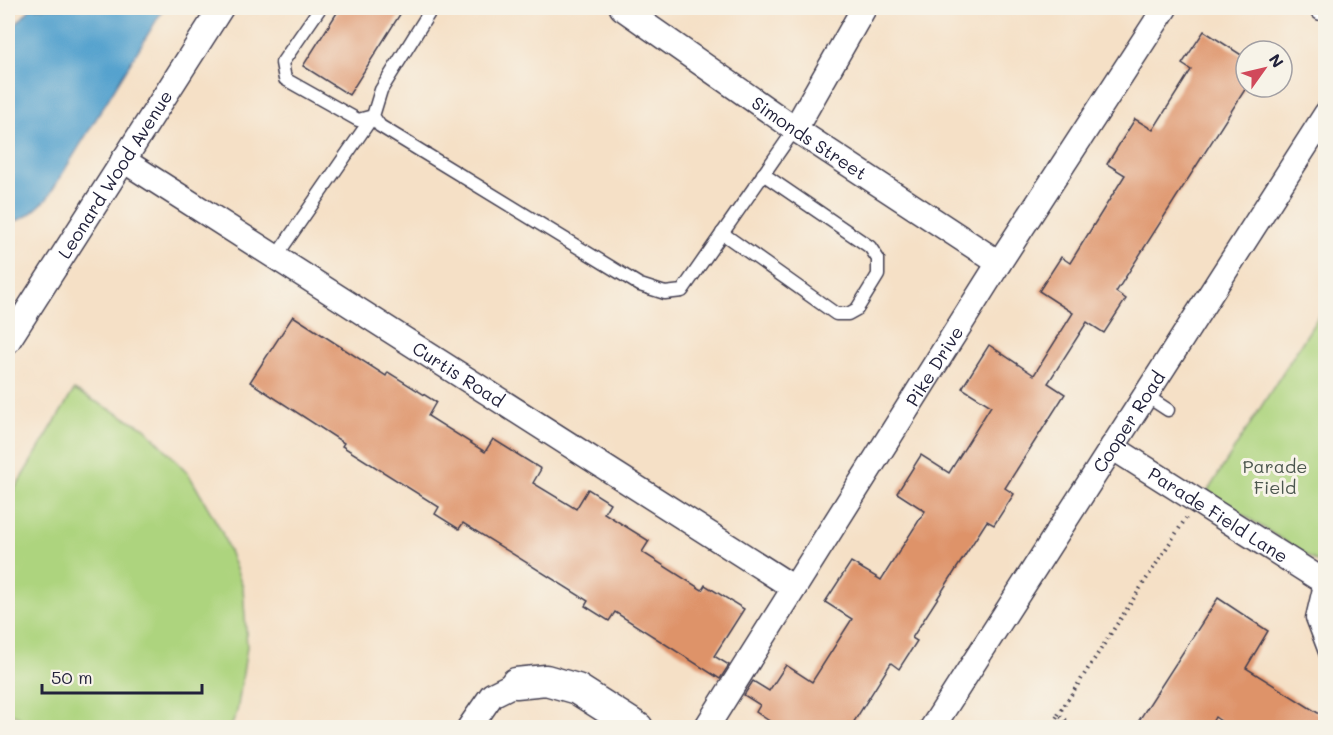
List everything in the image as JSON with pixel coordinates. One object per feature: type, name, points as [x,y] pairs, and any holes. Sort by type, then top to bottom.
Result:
[{"type":"street","name":"Leonard Wood Avenue","points":[[8,341],[221,8]]},
{"type":"street","name":"Simonds Street","points":[[622,8],[795,129],[999,263]]},
{"type":"street","points":[[795,129],[864,8]]},
{"type":"street","name":"Pike Drive","points":[[706,728],[999,263],[1165,8]]},
{"type":"street","name":"Cooper Road","points":[[932,728],[1326,114]]},
{"type":"street","name":"Curtis Road","points":[[123,160],[794,588]]},
{"type":"street","name":"Parade Field Lane","points":[[1112,447],[1323,582]]},
{"type":"street","points":[[470,728],[492,695],[516,683],[546,680],[577,689],[638,728]]},
{"type":"lane","points":[[320,8],[282,63],[285,79],[358,120],[373,116]]},
{"type":"lane","points":[[276,258],[373,116],[381,90],[432,8]]},
{"type":"lane","points":[[373,116],[380,126],[640,285],[665,294],[682,291],[795,129]]},
{"type":"lane","points":[[722,233],[836,314],[848,314],[857,309],[878,275],[878,260],[870,247],[764,174]]},
{"type":"lane","points":[[1145,395],[1168,410]]},
{"type":"lane","points":[[1323,582],[1312,618],[1326,655]]},
{"type":"path","points":[[1050,728],[1180,527]]},
{"type":"path","points":[[1058,715],[1078,728]]},
{"type":"green space","name":"Parade Field","points":[[1325,306],[1325,567],[1207,492]]},
{"type":"green space","points":[[74,390],[145,428],[188,473],[221,530],[243,587],[247,647],[237,712],[231,727],[33,727],[8,711],[8,500]]},
{"type":"water","points":[[31,8],[164,8],[47,199],[24,218],[8,221],[8,33]]},
{"type":"building","points":[[340,8],[404,8],[349,95],[303,66]]},
{"type":"building","points":[[1204,31],[1234,50],[1234,99],[1239,99],[1116,292],[1126,299],[1104,333],[1087,322],[1048,383],[1065,394],[1005,488],[1014,494],[994,525],[987,521],[912,638],[917,641],[899,669],[891,663],[850,728],[780,728],[756,712],[760,705],[744,695],[753,681],[769,691],[786,665],[812,682],[852,619],[825,602],[851,562],[881,580],[925,511],[897,493],[921,455],[949,473],[991,406],[962,388],[989,345],[1034,375],[1073,313],[1039,291],[1061,257],[1070,263],[1125,175],[1107,164],[1135,119],[1153,130],[1191,70],[1182,64]]},
{"type":"building","points":[[293,316],[386,376],[388,372],[436,402],[428,416],[485,452],[493,439],[541,469],[533,483],[576,509],[588,489],[610,503],[604,513],[649,541],[642,552],[702,590],[705,585],[744,609],[714,656],[729,665],[720,679],[615,612],[609,621],[585,606],[588,601],[463,523],[459,529],[435,514],[439,507],[342,446],[344,443],[250,382]]},
{"type":"building","points":[[1218,598],[1268,631],[1246,668],[1326,718],[1326,728],[1231,728],[1215,717],[1209,728],[1134,728]]}]
